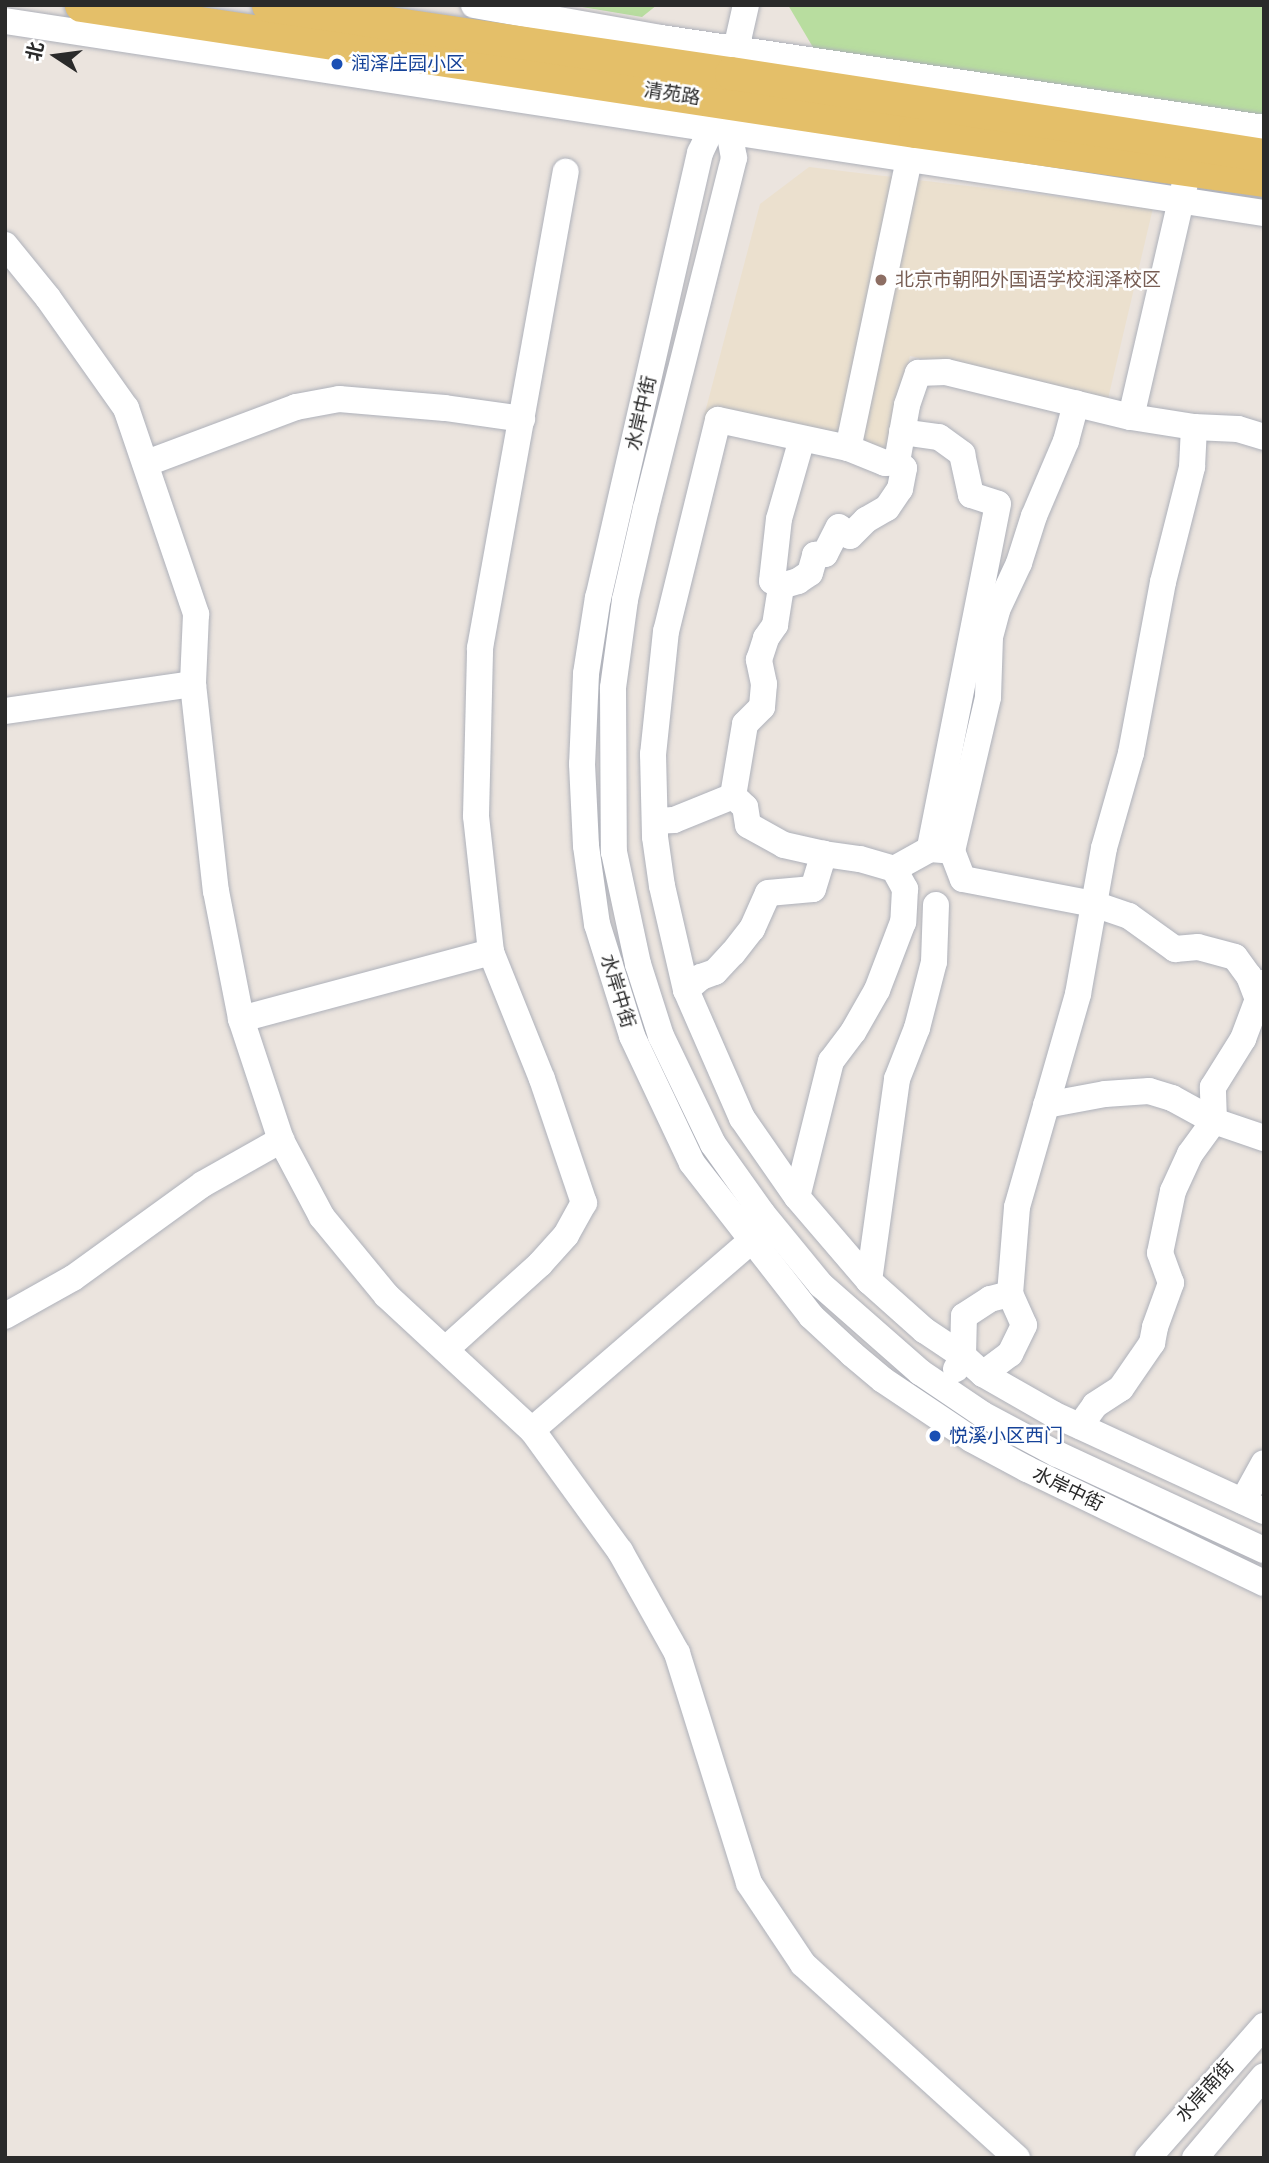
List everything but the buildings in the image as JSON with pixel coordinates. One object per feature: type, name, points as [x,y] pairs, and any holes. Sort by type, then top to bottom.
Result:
[{"type":"main road","name":"清苑路","points":[[81,5],[726,97],[1264,155]]},
{"type":"main road","name":"清苑路","points":[[268,5],[726,97],[912,145],[1184,184],[1264,180]]},
{"type":"street","points":[[474,5],[726,97]]},
{"type":"street","name":"水岸中街","points":[[746,5],[726,97],[700,153],[591,630],[583,703],[582,788],[597,924],[632,1035],[692,1163],[811,1316],[883,1380],[944,1423],[1027,1469],[1264,1583]]},
{"type":"street","points":[[5,21],[726,97],[1264,128]]},
{"type":"street","name":"水岸中街","points":[[726,97],[734,158],[706,277],[690,324],[625,600],[612,699],[614,852],[638,964],[661,1036],[713,1144],[762,1213],[821,1285],[920,1372],[982,1414],[1057,1454],[1264,1550]]},
{"type":"street","points":[[848,448],[912,145]]},
{"type":"street","points":[[446,1349],[540,1264],[566,1235],[584,1203],[541,1079],[491,953],[476,816],[480,648],[566,172]]},
{"type":"street","points":[[1131,417],[1184,184],[1264,213]]},
{"type":"street","points":[[5,246],[48,298],[126,408],[147,463],[196,614],[193,684],[216,891],[241,1019],[281,1140],[322,1217],[386,1295],[533,1430],[620,1551],[677,1653],[749,1883],[803,1964],[1017,2158]]},
{"type":"street","points":[[897,462],[907,405],[918,373],[946,372],[1131,417],[1194,427],[1238,429],[1264,437]]},
{"type":"street","points":[[147,463],[296,407],[339,399],[445,408],[523,419]]},
{"type":"street","points":[[899,879],[941,850],[988,697],[990,637],[997,610],[1019,563],[1034,516],[1066,441],[1076,403]]},
{"type":"street","points":[[781,586],[798,581],[810,573],[816,555],[825,554],[839,527],[850,536],[866,520],[887,508],[900,489],[904,468],[897,462],[886,463],[848,448],[718,420],[666,631],[653,754],[655,821],[662,886],[686,990],[742,1118],[797,1197],[869,1281],[924,1330],[963,1356],[983,1374],[1080,1426],[1253,1506],[1264,1464]]},
{"type":"street","points":[[983,1374],[1010,1354],[1024,1325],[1010,1294],[1017,1207],[1078,994],[1104,848],[1130,753],[1163,582],[1192,467],[1194,427]]},
{"type":"street","points":[[902,432],[939,438],[962,454],[971,495],[998,505],[941,850],[963,879],[1094,904],[1129,916],[1175,949],[1198,947],[1235,957],[1262,992],[1243,1039],[1213,1087],[1214,1121],[1190,1154],[1173,1191],[1160,1253],[1171,1283],[1152,1343],[1121,1388],[1095,1405],[1080,1426]]},
{"type":"street","points":[[781,586],[772,580],[779,519],[802,439]]},
{"type":"street","points":[[733,796],[746,723],[762,708],[764,684],[759,660],[766,638],[775,625],[781,586]]},
{"type":"street","points":[[5,711],[193,684]]},
{"type":"street","points":[[655,821],[674,820],[733,796]]},
{"type":"street","points":[[733,796],[745,807],[748,825],[784,845],[860,859],[899,879],[936,905]]},
{"type":"street","points":[[686,990],[701,977],[715,972],[733,953],[752,929],[768,892],[813,889],[824,854]]},
{"type":"street","points":[[797,1197],[831,1061],[853,1032],[877,990],[903,922],[899,879]]},
{"type":"street","points":[[869,1281],[897,1079],[917,1028],[934,962],[936,905],[963,879]]},
{"type":"street","points":[[241,1019],[491,953]]},
{"type":"street","points":[[1046,1105],[1105,1094],[1149,1091],[1172,1098],[1214,1121],[1264,1138]]},
{"type":"street","points":[[5,1316],[73,1279],[203,1184],[281,1140]]},
{"type":"street","points":[[533,1430],[752,1240]]},
{"type":"street","points":[[945,1389],[963,1356],[964,1316],[990,1299],[1010,1294]]},
{"type":"street","name":"水岸南街","points":[[1148,2158],[1264,2026]]},
{"type":"street","name":"水岸南街","points":[[1195,2158],[1264,2076]]},
{"type":"shaded area","name":"北京市朝阳外国语学校润泽校区","points":[[809,167],[1153,208],[1107,403],[910,356],[887,457],[703,420],[760,204]]},
{"type":"green space","points":[[570,5],[657,5],[642,17]]},
{"type":"green space","points":[[788,5],[1264,5],[1264,116],[814,49]]},
{"type":"place","name":"润泽庄园小区","points":[[337,64]]},
{"type":"place","name":"北京市朝阳外国语学校润泽校区","points":[[881,280]]},
{"type":"place","name":"悦溪小区西门","points":[[935,1436]]}]
